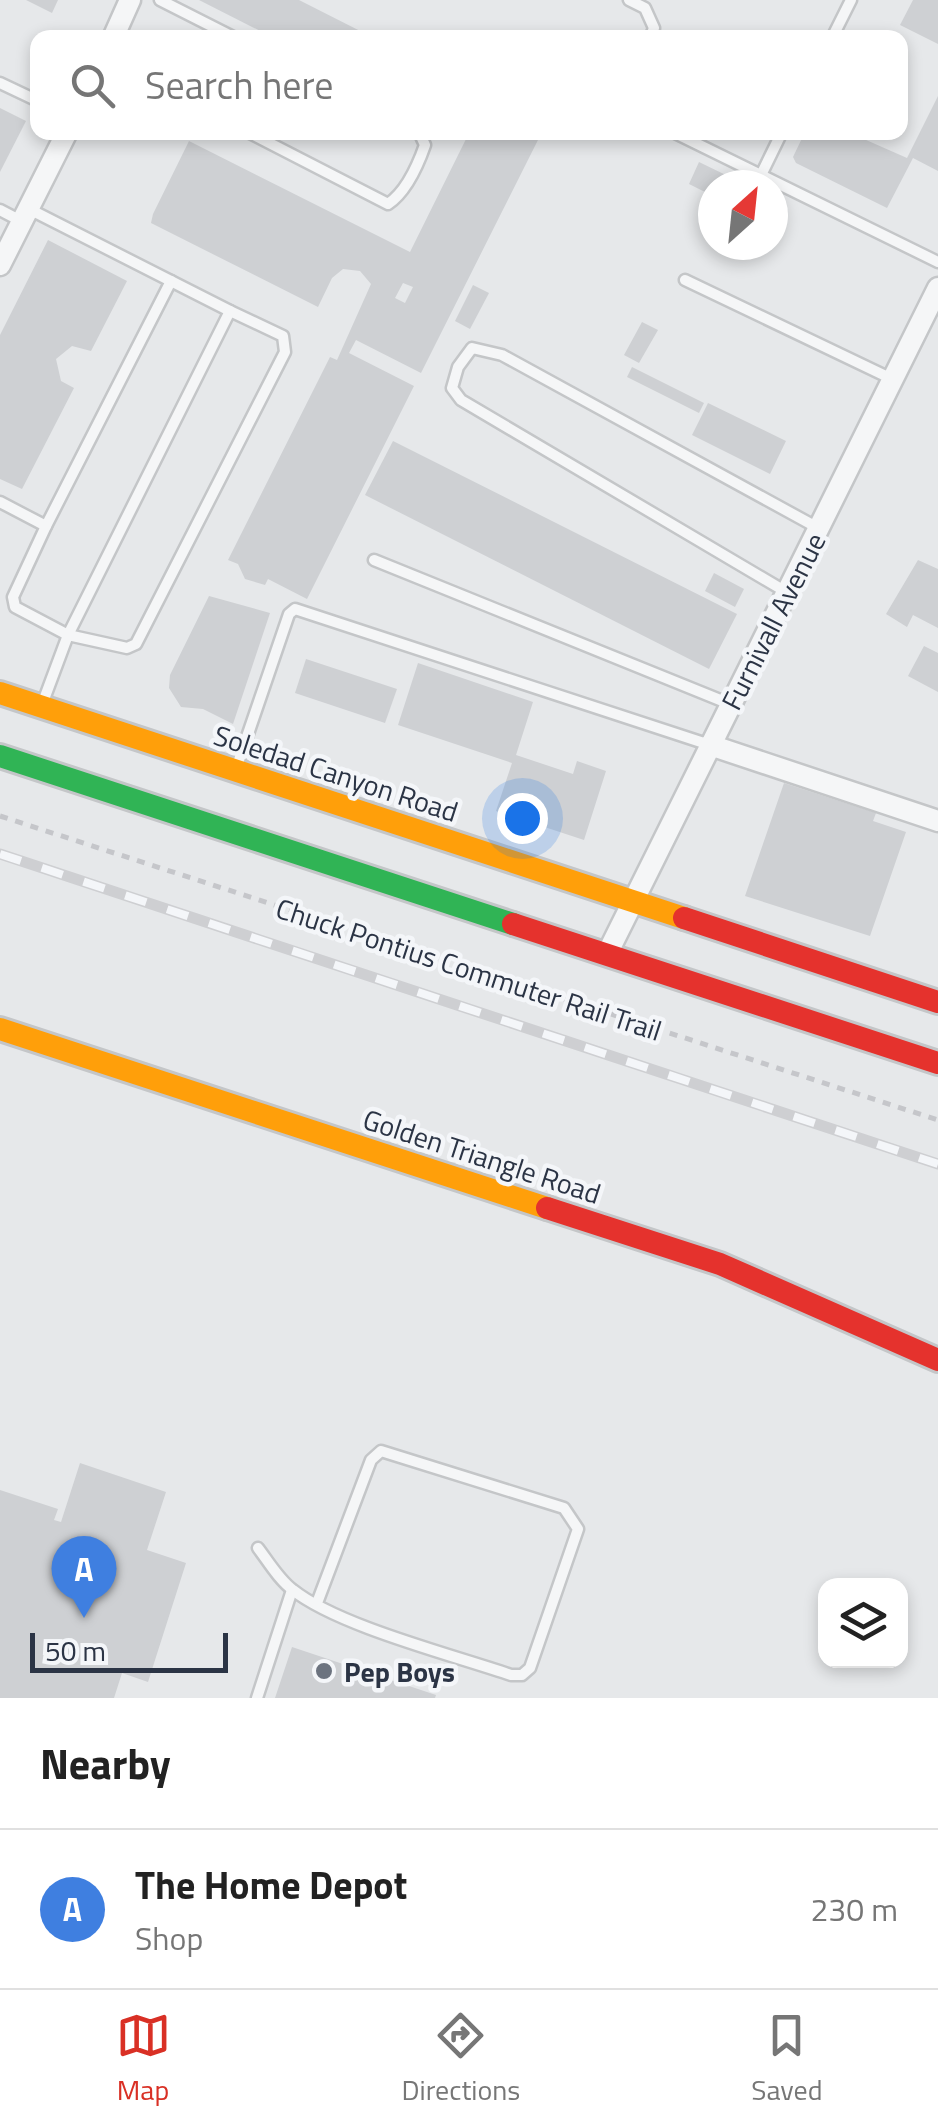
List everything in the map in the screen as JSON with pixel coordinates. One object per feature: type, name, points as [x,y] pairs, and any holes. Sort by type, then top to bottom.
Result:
[{"type":"main road","name":"Soledad Canyon Road","points":[[0,694],[938,1002]]},
{"type":"main road","points":[[0,756],[938,1063]]},
{"type":"main road","name":"Golden Triangle Road","points":[[0,1029],[720,1264],[938,1360]]},
{"type":"street","points":[[117,30],[130,0]]},
{"type":"street","points":[[0,266],[63,140]]},
{"type":"street","name":"Furnivall Avenue","points":[[607,954],[630,900],[820,530],[938,288]]},
{"type":"street","points":[[710,745],[938,821]]},
{"type":"lane","points":[[160,0],[220,30]]},
{"type":"lane","points":[[629,0],[647,4],[653,30]]},
{"type":"lane","points":[[836,30],[851,0]]},
{"type":"lane","points":[[0,82],[30,97]]},
{"type":"lane","points":[[264,140],[388,204],[398,198],[421,158],[423,140]]},
{"type":"lane","points":[[689,140],[750,170]]},
{"type":"lane","points":[[763,170],[778,140]]},
{"type":"lane","points":[[788,189],[938,262]]},
{"type":"lane","points":[[0,210],[25,215],[171,282],[283,336],[285,352],[136,644],[127,648],[68,635],[15,607],[13,597],[171,282]]},
{"type":"lane","points":[[685,280],[894,380]]},
{"type":"lane","points":[[40,707],[68,635],[230,311]]},
{"type":"lane","points":[[788,593],[460,400],[452,388],[458,367],[472,348],[502,354],[820,530]]},
{"type":"lane","points":[[0,502],[46,526]]},
{"type":"lane","points":[[374,560],[730,704]]},
{"type":"lane","points":[[235,772],[289,614],[295,609],[710,745]]},
{"type":"lane","points":[[258,1548],[292,1590],[317,1603],[353,1621],[511,1675],[522,1675],[530,1668],[578,1529],[564,1508],[381,1451],[370,1460],[317,1603]]},
{"type":"lane","points":[[257,1698],[292,1590]]},
{"type":"path","name":"Chuck Pontius Commuter Rail Trail","points":[[0,816],[938,1120]]},
{"type":"building","points":[[26,0],[58,0],[52,13]]},
{"type":"building","points":[[199,0],[299,0],[358,30],[258,30]]},
{"type":"building","points":[[913,0],[938,0],[938,44],[900,25]]},
{"type":"building","points":[[938,96],[938,171],[913,158],[887,208],[796,163],[793,157],[801,140],[866,140],[907,158]]},
{"type":"building","points":[[0,108],[26,121],[0,172]]},
{"type":"building","points":[[466,140],[538,140],[421,373],[356,340],[349,353],[414,386],[307,599],[268,579],[265,585],[245,579],[238,564],[228,560],[330,357],[337,360],[371,284],[360,271],[343,269],[332,278],[318,307],[151,223],[189,141],[410,252]],"holes":[[[403,283],[413,287],[405,303],[395,298]]]},
{"type":"building","points":[[699,162],[715,170],[698,170],[698,188],[689,184]]},
{"type":"building","points":[[48,240],[127,281],[91,351],[72,346],[56,359],[61,381],[74,388],[22,489],[0,479],[0,335]]},
{"type":"building","points":[[473,285],[489,293],[470,329],[455,321]]},
{"type":"building","points":[[642,322],[658,330],[639,363],[624,355]]},
{"type":"building","points":[[632,367],[704,403],[699,413],[627,377]]},
{"type":"building","points":[[708,403],[786,441],[770,474],[692,435]]},
{"type":"building","points":[[393,441],[737,614],[709,669],[365,495]]},
{"type":"building","points":[[918,560],[938,569],[938,628],[913,615],[907,627],[886,614]]},
{"type":"building","points":[[714,573],[744,589],[735,607],[705,591]]},
{"type":"building","points":[[209,596],[270,613],[233,724],[203,709],[181,707],[169,688],[170,675]]},
{"type":"building","points":[[924,646],[938,653],[938,692],[908,676]]},
{"type":"building","points":[[306,659],[397,689],[385,723],[295,693]]},
{"type":"building","points":[[418,663],[533,702],[516,755],[573,774],[577,761],[606,771],[584,840],[496,811],[512,763],[398,725]]},
{"type":"building","points":[[784,783],[876,813],[873,821],[906,832],[870,936],[745,896]]},
{"type":"building","points":[[80,1463],[166,1492],[147,1550],[186,1563],[148,1682],[122,1673],[114,1698],[0,1698],[0,1490],[58,1509],[54,1520],[61,1522]]},
{"type":"building","name":"Pep Boys","points":[[292,1647],[436,1695],[435,1698],[275,1698]]},
{"type":"railway","points":[[0,854],[938,1164]]},
{"type":"traffic: fast","points":[[0,756],[513,924]]},
{"type":"traffic: slow","points":[[0,693],[684,918]]},
{"type":"traffic: slow","points":[[0,1029],[547,1208]]},
{"type":"traffic: jam","points":[[684,918],[938,1002]]},
{"type":"traffic: jam","points":[[513,924],[938,1063]]},
{"type":"traffic: jam","points":[[547,1208],[720,1264],[938,1360]]},
{"type":"place","name":"The Home Depot","points":[[84,1618]]},
{"type":"place","name":"Pep Boys","points":[[324,1671]]}]
